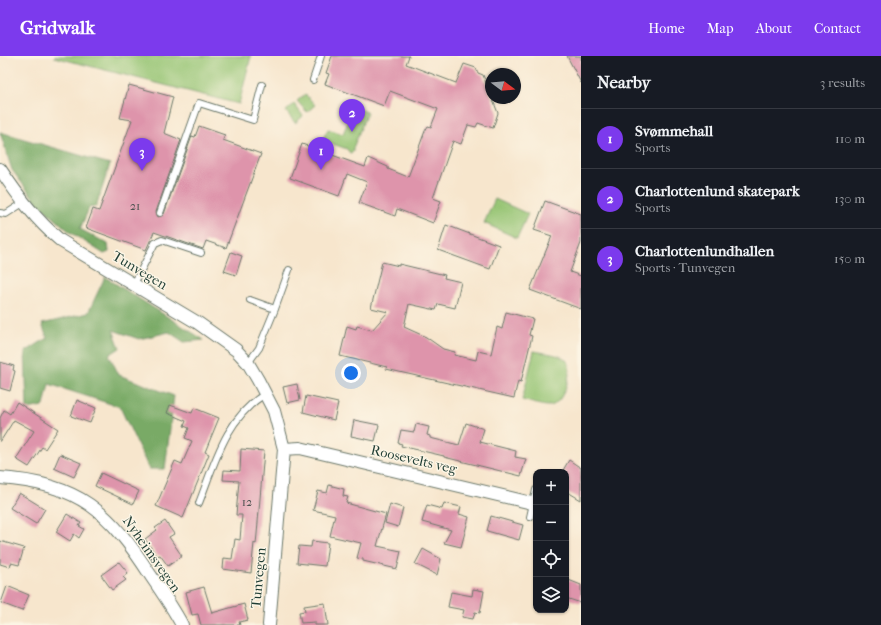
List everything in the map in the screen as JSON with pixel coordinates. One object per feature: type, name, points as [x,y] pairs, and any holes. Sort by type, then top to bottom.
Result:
[{"type":"street","name":"Tunvegen","points":[[0,170],[23,203],[49,230],[61,240],[198,323],[236,350],[248,363],[274,411],[284,449],[269,625]]},
{"type":"street","name":"Roosevelts veg","points":[[284,449],[300,448],[533,504]]},
{"type":"street","name":"Nyheimsvegen","points":[[0,478],[22,480],[52,486],[90,504],[104,515],[123,535],[182,625]]},
{"type":"lane","points":[[313,80],[321,56]]},
{"type":"lane","points":[[160,213],[199,103],[253,120],[262,85]]},
{"type":"lane","points":[[0,213],[6,214],[23,203]]},
{"type":"lane","points":[[134,284],[154,244],[162,240],[200,253]]},
{"type":"lane","points":[[248,363],[259,348],[289,270]]},
{"type":"lane","points":[[250,300],[275,309]]},
{"type":"lane","points":[[199,503],[228,431],[246,408],[266,394]]},
{"type":"lane","points":[[530,517],[535,505]]},
{"type":"green space","points":[[251,56],[239,104],[54,57]]},
{"type":"green space","points":[[305,94],[315,105],[307,112],[297,101]]},
{"type":"green space","points":[[294,104],[303,116],[295,123],[286,111]]},
{"type":"green space","points":[[354,107],[367,112],[353,148],[353,152],[350,153],[347,149],[322,140],[328,129],[343,134]]},
{"type":"green space","points":[[0,132],[110,164],[96,207],[90,206],[80,229],[108,244],[109,252],[104,254],[70,232],[37,203],[12,170]]},
{"type":"green space","points":[[495,199],[528,214],[517,238],[484,223]]},
{"type":"green space","points":[[105,277],[204,340],[184,342],[169,332],[139,339],[113,330],[120,348],[109,355],[119,375],[174,396],[165,469],[149,469],[120,407],[49,384],[44,406],[27,409],[25,352],[47,338],[42,324],[88,313]]},
{"type":"green space","points":[[534,351],[561,357],[567,361],[569,366],[568,379],[563,394],[559,400],[549,406],[522,400]]},
{"type":"building","points":[[332,56],[409,56],[406,64],[456,83],[464,64],[476,68],[478,73],[483,75],[485,80],[485,104],[494,104],[498,113],[493,128],[478,123],[476,127],[468,125],[461,144],[453,141],[433,198],[441,201],[433,223],[397,209],[395,216],[359,203],[367,182],[347,174],[339,196],[290,178],[302,144],[365,167],[368,158],[388,167],[388,169],[408,177],[425,131],[428,126],[431,127],[438,109],[390,91],[384,106],[325,84],[329,74],[326,73]]},
{"type":"building","points":[[567,56],[581,56],[581,83]]},
{"type":"building","points":[[129,85],[173,97],[164,133],[181,140],[156,212],[158,217],[164,214],[192,136],[195,137],[199,126],[225,135],[223,140],[261,154],[226,248],[206,241],[203,249],[154,232],[146,250],[86,228],[93,209],[99,211],[132,120],[120,118]]},
{"type":"building","points":[[545,201],[581,214],[581,243],[570,272],[581,276],[581,309],[530,290],[552,236],[534,230]]},
{"type":"building","points":[[446,225],[499,245],[490,269],[438,250]]},
{"type":"building","points":[[231,252],[242,256],[236,275],[224,271]]},
{"type":"building","points":[[382,262],[399,266],[399,264],[445,275],[444,278],[461,282],[455,308],[438,304],[436,310],[409,304],[404,327],[426,337],[443,349],[455,352],[454,355],[476,360],[478,351],[491,354],[497,327],[502,329],[506,312],[533,319],[529,335],[532,336],[521,382],[518,381],[514,398],[386,369],[387,367],[340,356],[347,326],[356,329],[357,326],[372,330],[388,312],[371,308]]},
{"type":"building","points":[[0,362],[14,366],[13,370],[15,371],[10,391],[0,388]]},
{"type":"building","points":[[297,384],[300,400],[287,403],[283,387]]},
{"type":"building","points":[[306,396],[338,403],[334,420],[303,412]]},
{"type":"building","points":[[77,400],[96,408],[90,423],[71,416]]},
{"type":"building","points":[[17,402],[58,429],[45,449],[42,447],[29,467],[16,459],[34,431],[14,420],[0,442],[0,418],[4,410],[10,414]]},
{"type":"building","points":[[170,405],[192,413],[194,408],[219,418],[205,452],[209,454],[183,518],[156,506],[175,461],[182,464],[192,441],[185,438],[189,428],[184,426],[186,421],[167,413]]},
{"type":"building","points":[[354,420],[379,425],[375,441],[351,436]]},
{"type":"building","points":[[466,423],[484,429],[480,442],[516,451],[515,457],[526,459],[521,476],[401,446],[402,444],[398,443],[401,430],[414,432],[416,424],[429,427],[427,435],[430,436],[430,438],[459,445]]},
{"type":"building","points":[[241,449],[264,451],[256,544],[254,543],[251,573],[223,569],[224,558],[232,559],[235,539],[240,540],[242,515],[236,515],[239,481],[223,480],[224,470],[240,471]]},
{"type":"building","points":[[60,454],[81,463],[74,477],[54,468]]},
{"type":"building","points":[[569,460],[581,468],[581,500],[569,493],[569,469],[564,469]]},
{"type":"building","points":[[101,473],[139,491],[133,504],[95,486]]},
{"type":"building","points":[[329,485],[344,489],[343,496],[348,497],[346,503],[386,514],[377,546],[401,551],[397,569],[363,561],[363,559],[357,558],[361,543],[330,536],[335,515],[313,510],[318,491],[327,493]]},
{"type":"building","points":[[19,493],[45,509],[36,524],[10,508]]},
{"type":"building","points":[[444,503],[461,507],[459,514],[469,517],[461,547],[444,543],[451,530],[422,522],[427,505],[442,509]]},
{"type":"building","points":[[390,504],[403,508],[398,527],[385,523]]},
{"type":"building","points":[[67,514],[81,523],[79,526],[84,529],[79,538],[74,534],[70,541],[56,532]]},
{"type":"building","points":[[491,516],[523,525],[519,540],[487,531]]},
{"type":"building","points":[[165,521],[174,534],[169,537],[182,556],[168,566],[160,555],[157,556],[145,539],[157,530],[155,528]]},
{"type":"building","points":[[0,541],[24,548],[19,565],[11,563],[10,567],[0,564]]},
{"type":"building","points":[[312,541],[328,543],[325,566],[297,563],[299,546],[311,547]]},
{"type":"building","points":[[423,549],[441,559],[437,575],[415,564]]},
{"type":"building","points":[[119,562],[128,573],[123,577],[126,580],[112,590],[101,575]]},
{"type":"building","points":[[569,580],[581,585],[581,603],[569,599]]},
{"type":"building","points":[[7,586],[29,595],[22,611],[1,603]]},
{"type":"building","points":[[204,587],[212,613],[244,604],[248,620],[239,622],[240,625],[201,625],[198,614],[192,615],[186,592]]},
{"type":"building","points":[[473,589],[484,591],[480,613],[475,612],[473,619],[462,617],[464,610],[448,607],[451,592],[472,596]]},
{"type":"building","points":[[325,603],[328,625],[315,625],[315,622],[301,623],[299,612],[305,611],[304,606]]},
{"type":"place","name":"Charlottenlund skatepark","points":[[352,132]]},
{"type":"place","name":"Svømmehall","points":[[321,170]]},
{"type":"place","name":"Charlottenlundhallen","points":[[142,171]]}]
